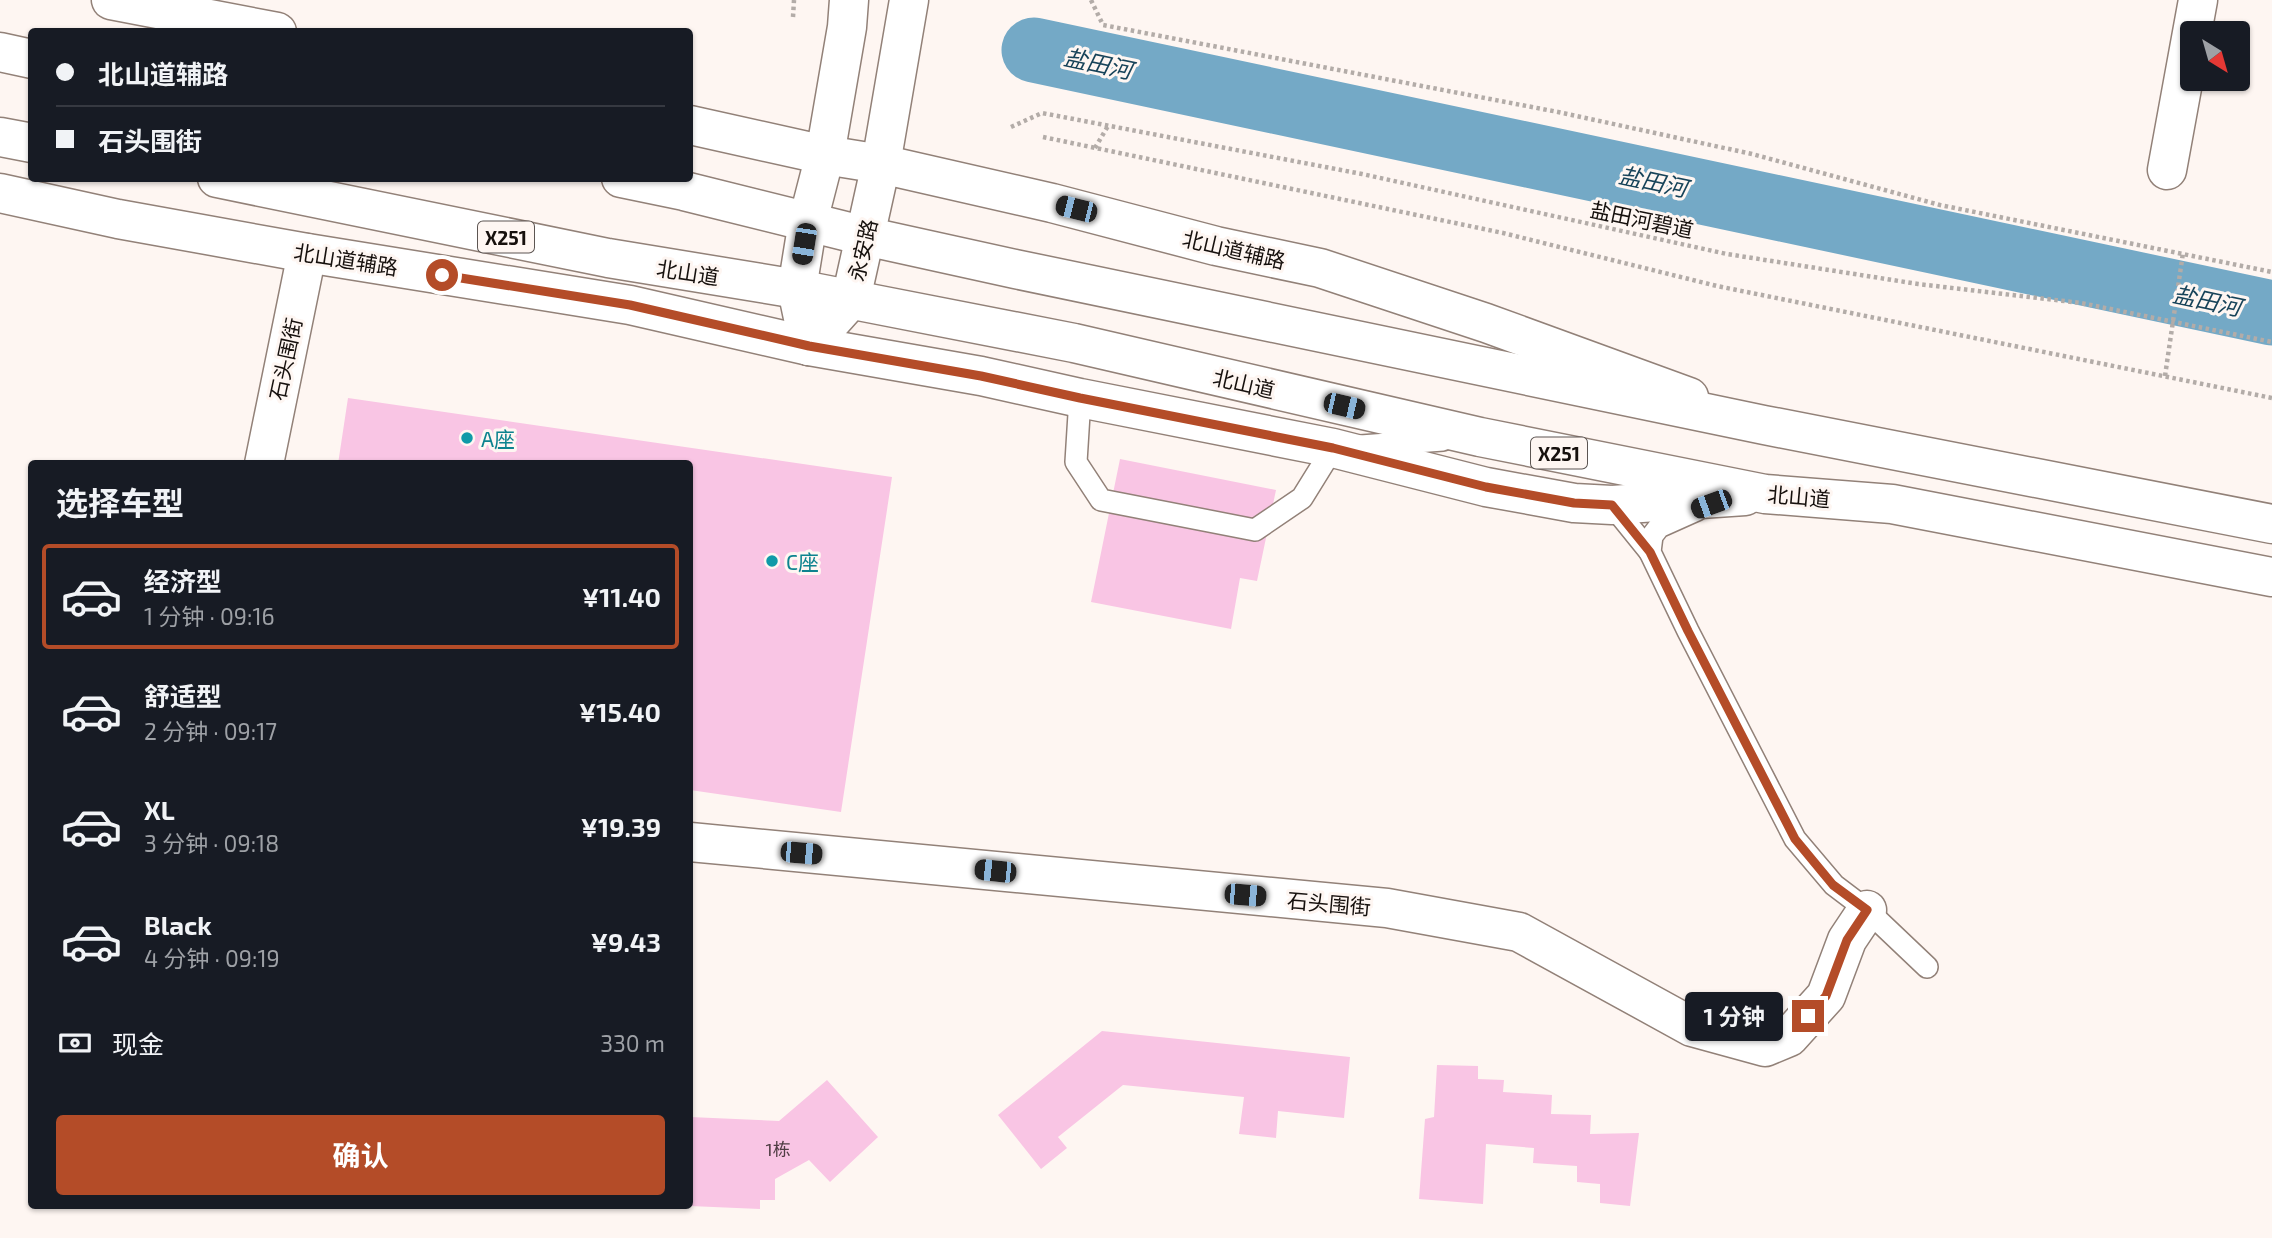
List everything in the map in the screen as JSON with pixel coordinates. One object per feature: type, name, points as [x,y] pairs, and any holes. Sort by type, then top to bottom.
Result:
[{"type":"street","points":[[111,0],[256,28]]},
{"type":"street","points":[[809,346],[797,289],[808,221],[825,155],[848,27],[849,0]]},
{"type":"street","name":"永安路","points":[[809,346],[851,299],[881,164],[909,0]]},
{"type":"street","points":[[2167,170],[2198,0]]},
{"type":"street","points":[[0,52],[28,58]]},
{"type":"street","name":"北山道辅路","points":[[693,126],[825,155],[881,164],[1216,246],[1320,268],[1486,323],[1764,425]]},
{"type":"street","points":[[0,137],[28,142]]},
{"type":"street","name":"北山道","points":[[237,182],[608,258],[797,289],[1074,343],[1480,437],[1765,494],[1892,504],[2272,577]]},
{"type":"street","points":[[638,182],[865,236],[1764,425],[2272,524]]},
{"type":"street","name":"北山道辅路","points":[[0,192],[118,219],[307,253],[630,305],[809,346],[981,376],[1333,448],[1486,487],[1574,503],[1612,505],[1765,494]]},
{"type":"street","name":"石头围街","points":[[265,460],[307,253]]},
{"type":"street","name":"石头围街","points":[[693,842],[1387,908],[1519,932],[1692,1027],[1765,1047],[1789,1037],[1826,996],[1847,940],[1867,910]]},
{"type":"lane","points":[[1080,398],[1076,462],[1101,500],[1255,530],[1302,498],[1333,448],[1480,437]]},
{"type":"lane","points":[[1650,552],[1652,537],[1659,527],[1678,517],[1711,504],[1765,494]]},
{"type":"lane","points":[[1612,505],[1650,552],[1795,839],[1833,885],[1867,910],[1927,967]]},
{"type":"path","points":[[793,17],[794,0]]},
{"type":"path","points":[[1091,0],[1103,25],[1558,112],[1752,154],[1940,205],[2272,272]]},
{"type":"path","name":"盐田河碧道","points":[[1011,127],[1042,113],[1362,174],[1727,254],[1918,284],[2081,303],[2272,342]]},
{"type":"path","points":[[1095,148],[1108,126]]},
{"type":"path","points":[[1043,136],[1503,233],[1717,286],[2272,398]]},
{"type":"path","points":[[2165,376],[2183,253]]},
{"type":"building","points":[[348,398],[892,477],[841,812],[693,790],[693,460],[339,460]]},
{"type":"building","points":[[1120,459],[1276,490],[1257,581],[1240,578],[1231,629],[1091,602]]},
{"type":"building","points":[[1102,1031],[1350,1057],[1344,1118],[1278,1111],[1276,1138],[1239,1134],[1244,1097],[1123,1085],[1058,1137],[1067,1148],[1041,1169],[998,1115]]},
{"type":"building","points":[[1437,1065],[1478,1066],[1478,1079],[1504,1080],[1503,1092],[1552,1095],[1551,1114],[1591,1115],[1590,1134],[1639,1133],[1630,1206],[1600,1203],[1600,1184],[1577,1182],[1577,1166],[1533,1163],[1534,1148],[1486,1144],[1483,1204],[1419,1199],[1425,1119],[1434,1117]]},
{"type":"building","points":[[827,1080],[878,1137],[830,1182],[809,1160],[775,1179],[775,1200],[760,1200],[760,1209],[693,1206],[693,1117],[779,1121]]},
{"type":"waterway","name":"盐田河","points":[[1034,50],[2272,313]]},
{"type":"place","name":"A座","points":[[467,438]]},
{"type":"place","name":"C座","points":[[772,561]]},
{"type":"route","points":[[442,275],[630,305],[809,346],[981,376],[1333,448],[1486,487],[1574,503],[1612,505],[1650,552],[1795,839],[1833,885],[1867,910],[1847,940],[1826,996],[1808,1016]]}]
